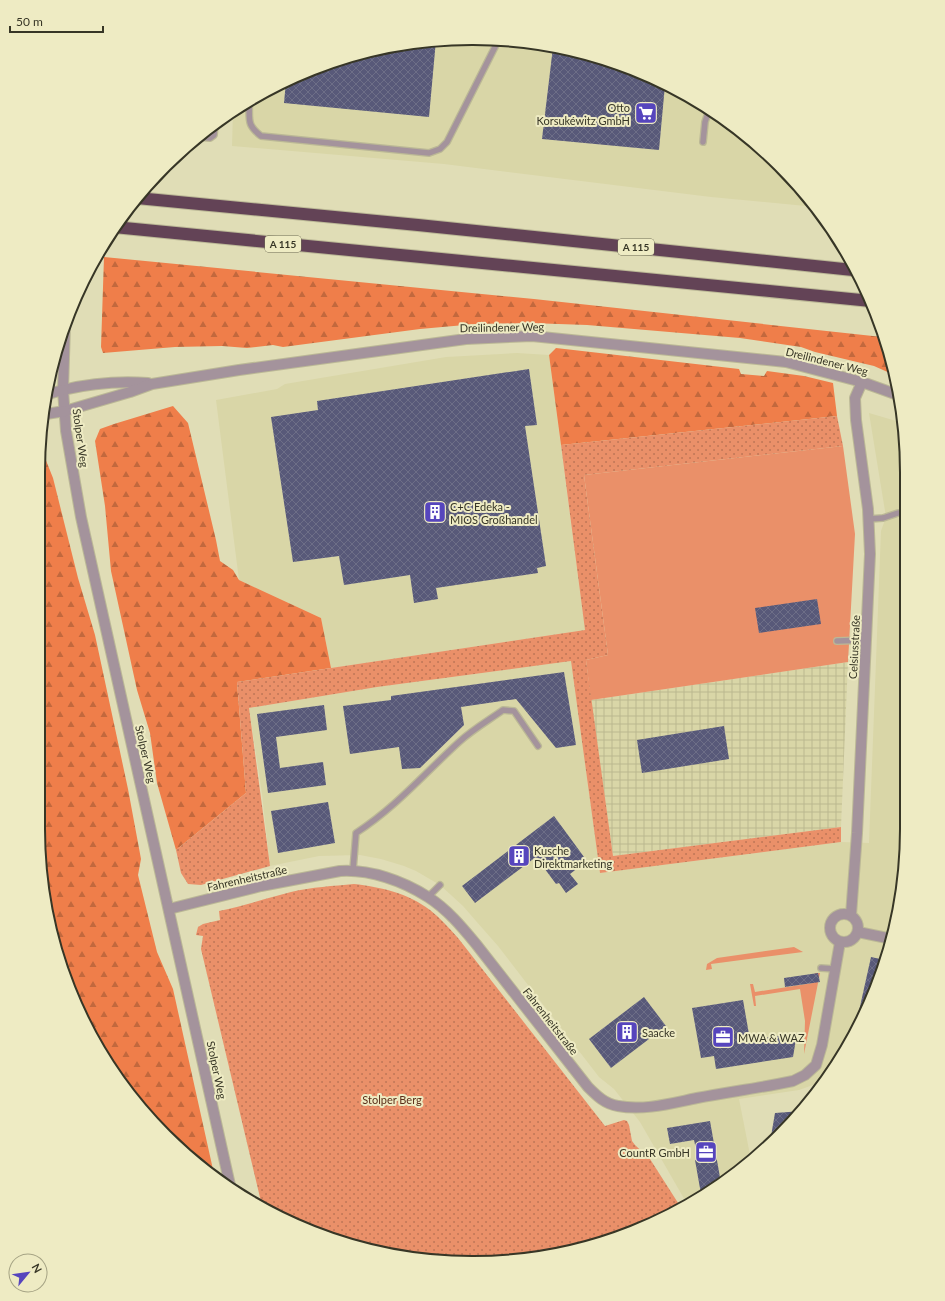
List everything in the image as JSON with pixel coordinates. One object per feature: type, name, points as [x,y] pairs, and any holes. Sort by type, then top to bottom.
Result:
[{"type":"highway","name":"A 115","points":[[144,199],[410,224],[849,270]]},
{"type":"highway","name":"A 115","points":[[122,228],[863,300]]},
{"type":"street","name":"Dreilindener Weg","points":[[50,413],[65,411],[152,384],[239,370],[466,339],[532,336],[786,362],[862,382],[893,393]]},
{"type":"street","name":"Stolper Weg","points":[[64,347],[63,390],[66,430],[86,544],[229,1180]]},
{"type":"street","name":"Dreilindener Weg","points":[[52,393],[94,384],[113,382],[152,384]]},
{"type":"street","name":"Celsiusstraße","points":[[851,915],[858,833],[870,554],[869,519],[856,420],[855,398],[862,382]]},
{"type":"street","name":"Fahrenheitstraße","points":[[169,909],[261,886],[311,876],[353,870],[374,874],[393,880],[428,897],[459,924],[588,1087],[597,1096],[607,1103],[619,1106],[635,1107],[656,1106],[778,1084],[793,1081],[805,1076],[816,1065],[819,1058],[840,942]]},
{"type":"street","points":[[841,914],[851,915],[857,922],[858,932],[849,942],[840,942],[836,940],[830,932],[830,923],[833,918],[841,914]]},
{"type":"street","points":[[858,932],[885,938]]},
{"type":"lane","points":[[249,108],[250,123],[253,130],[262,136],[429,153],[440,148],[447,142],[496,46]]},
{"type":"lane","points":[[703,142],[707,115]]},
{"type":"lane","points":[[207,138],[210,138],[214,135],[214,131]]},
{"type":"lane","points":[[869,519],[883,518],[898,513]]},
{"type":"lane","points":[[837,641],[866,640]]},
{"type":"lane","points":[[353,870],[356,833],[403,797],[460,741],[503,710],[514,711],[538,746]]},
{"type":"lane","points":[[428,897],[440,885]]},
{"type":"lane","points":[[821,968],[835,970]]},
{"type":"shaded area","points":[[472,45],[500,46],[556,53],[583,60],[610,68],[662,89],[686,102],[733,133],[775,170],[807,206],[711,197],[444,164],[232,146],[233,119],[283,89],[335,68],[389,53],[417,49]]},
{"type":"shaded area","points":[[517,353],[549,355],[585,630],[331,668],[321,618],[239,580],[216,400],[277,389],[285,384],[446,357]]},
{"type":"shaded area","points":[[869,413],[896,421],[900,472],[900,828],[896,884],[892,912],[885,939],[877,966],[856,1018],[843,1042],[816,1083],[799,1090],[739,1099],[750,1154],[733,1168],[685,1200],[640,1122],[614,1089],[599,1077],[498,946],[463,906],[440,885],[404,866],[381,859],[360,855],[319,856],[270,866],[262,794],[249,708],[377,687],[571,661],[600,873],[841,842],[869,843],[881,531],[886,517]]},
{"type":"shaded area","points":[[848,662],[841,827],[613,856],[591,700]]},
{"type":"green space","points":[[104,257],[534,299],[877,337],[888,372],[874,366],[815,352],[801,347],[740,338],[587,325],[530,323],[476,324],[420,329],[283,347],[273,345],[247,348],[222,346],[175,347],[103,353],[101,347]]},
{"type":"green space","points":[[556,348],[739,369],[741,374],[764,376],[767,371],[804,376],[833,383],[837,416],[561,445],[549,355]]},
{"type":"green space","points":[[173,406],[188,423],[220,561],[233,570],[239,580],[321,618],[331,668],[237,682],[246,793],[176,850],[157,783],[150,733],[137,690],[111,571],[105,506],[95,441],[100,429]]},
{"type":"green space","points":[[837,416],[843,446],[584,475],[608,655],[586,660],[613,856],[841,827],[841,842],[600,873],[571,661],[377,687],[249,708],[270,866],[201,885],[188,884],[181,873],[176,850],[246,793],[237,682],[585,630],[561,445]]},
{"type":"green space","points":[[843,446],[855,534],[848,662],[591,700],[586,660],[608,655],[584,475]]},
{"type":"green space","points":[[45,459],[53,478],[78,578],[95,635],[128,789],[141,859],[138,875],[157,952],[173,989],[213,1169],[170,1131],[151,1110],[133,1089],[102,1042],[89,1018],[68,966],[53,912],[46,856],[45,828]]},
{"type":"green space","name":"Stolper Berg","points":[[354,884],[384,889],[412,899],[430,910],[458,938],[605,1126],[624,1120],[627,1121],[632,1141],[650,1159],[678,1203],[662,1212],[610,1233],[556,1248],[500,1255],[472,1256],[417,1252],[389,1248],[362,1241],[309,1223],[283,1212],[261,1200],[201,949],[203,936],[196,935],[198,927],[203,924],[220,920],[219,911],[299,890]]},
{"type":"green space","points":[[794,947],[803,952],[711,964],[712,969],[706,970],[707,964],[717,958]]},
{"type":"green space","points":[[815,973],[820,973],[804,1054],[805,1021],[800,989],[755,996],[756,1006],[754,1006],[750,984],[753,984],[755,992],[813,983]]},
{"type":"building","points":[[435,47],[429,117],[284,103],[285,88],[335,68],[389,53]]},
{"type":"building","points":[[552,52],[610,68],[665,90],[659,150],[542,139]]},
{"type":"building","name":"C+C Edeka - MIOS Großhandel","points":[[529,369],[537,425],[525,426],[546,566],[537,568],[538,573],[436,588],[438,599],[414,603],[410,575],[344,585],[339,556],[293,562],[271,417],[318,410],[317,401]]},
{"type":"building","points":[[817,599],[821,624],[759,633],[755,608]]},
{"type":"building","points":[[564,672],[576,745],[556,748],[516,699],[461,707],[464,725],[420,768],[402,769],[399,747],[350,754],[343,706],[391,700],[391,696]]},
{"type":"building","points":[[324,705],[327,730],[276,737],[280,768],[323,762],[326,785],[268,793],[257,714]]},
{"type":"building","points":[[724,726],[729,759],[642,773],[637,740]]},
{"type":"building","points":[[328,802],[335,843],[278,853],[271,811]]},
{"type":"building","name":"Kusche Direktmarketing","points":[[554,816],[587,861],[570,874],[578,884],[566,893],[559,883],[556,884],[536,857],[475,903],[462,886]]},
{"type":"building","points":[[871,957],[879,959],[867,992],[859,1011]]},
{"type":"building","points":[[818,973],[820,982],[785,987],[784,978]]},
{"type":"building","name":"Saacke","points":[[644,997],[666,1026],[611,1068],[589,1039]]},
{"type":"building","name":"MWA & WAZ","points":[[743,1000],[750,1040],[797,1033],[793,1057],[716,1069],[714,1056],[701,1058],[692,1008]]},
{"type":"building","points":[[792,1112],[771,1134],[775,1113]]},
{"type":"building","name":"CountR GmbH","points":[[710,1121],[720,1177],[700,1190],[695,1160],[698,1159],[694,1140],[670,1144],[667,1128]]},
{"type":"place","name":"Otto Korsukéwitz GmbH","points":[[646,113]]},
{"type":"place","name":"C+C Edeka - MIOS Großhandel","points":[[435,512]]},
{"type":"place","name":"Kusche Direktmarketing","points":[[519,856]]},
{"type":"place","name":"Saacke","points":[[627,1032]]},
{"type":"place","name":"MWA & WAZ","points":[[723,1037]]},
{"type":"place","name":"CountR GmbH","points":[[706,1152]]}]
